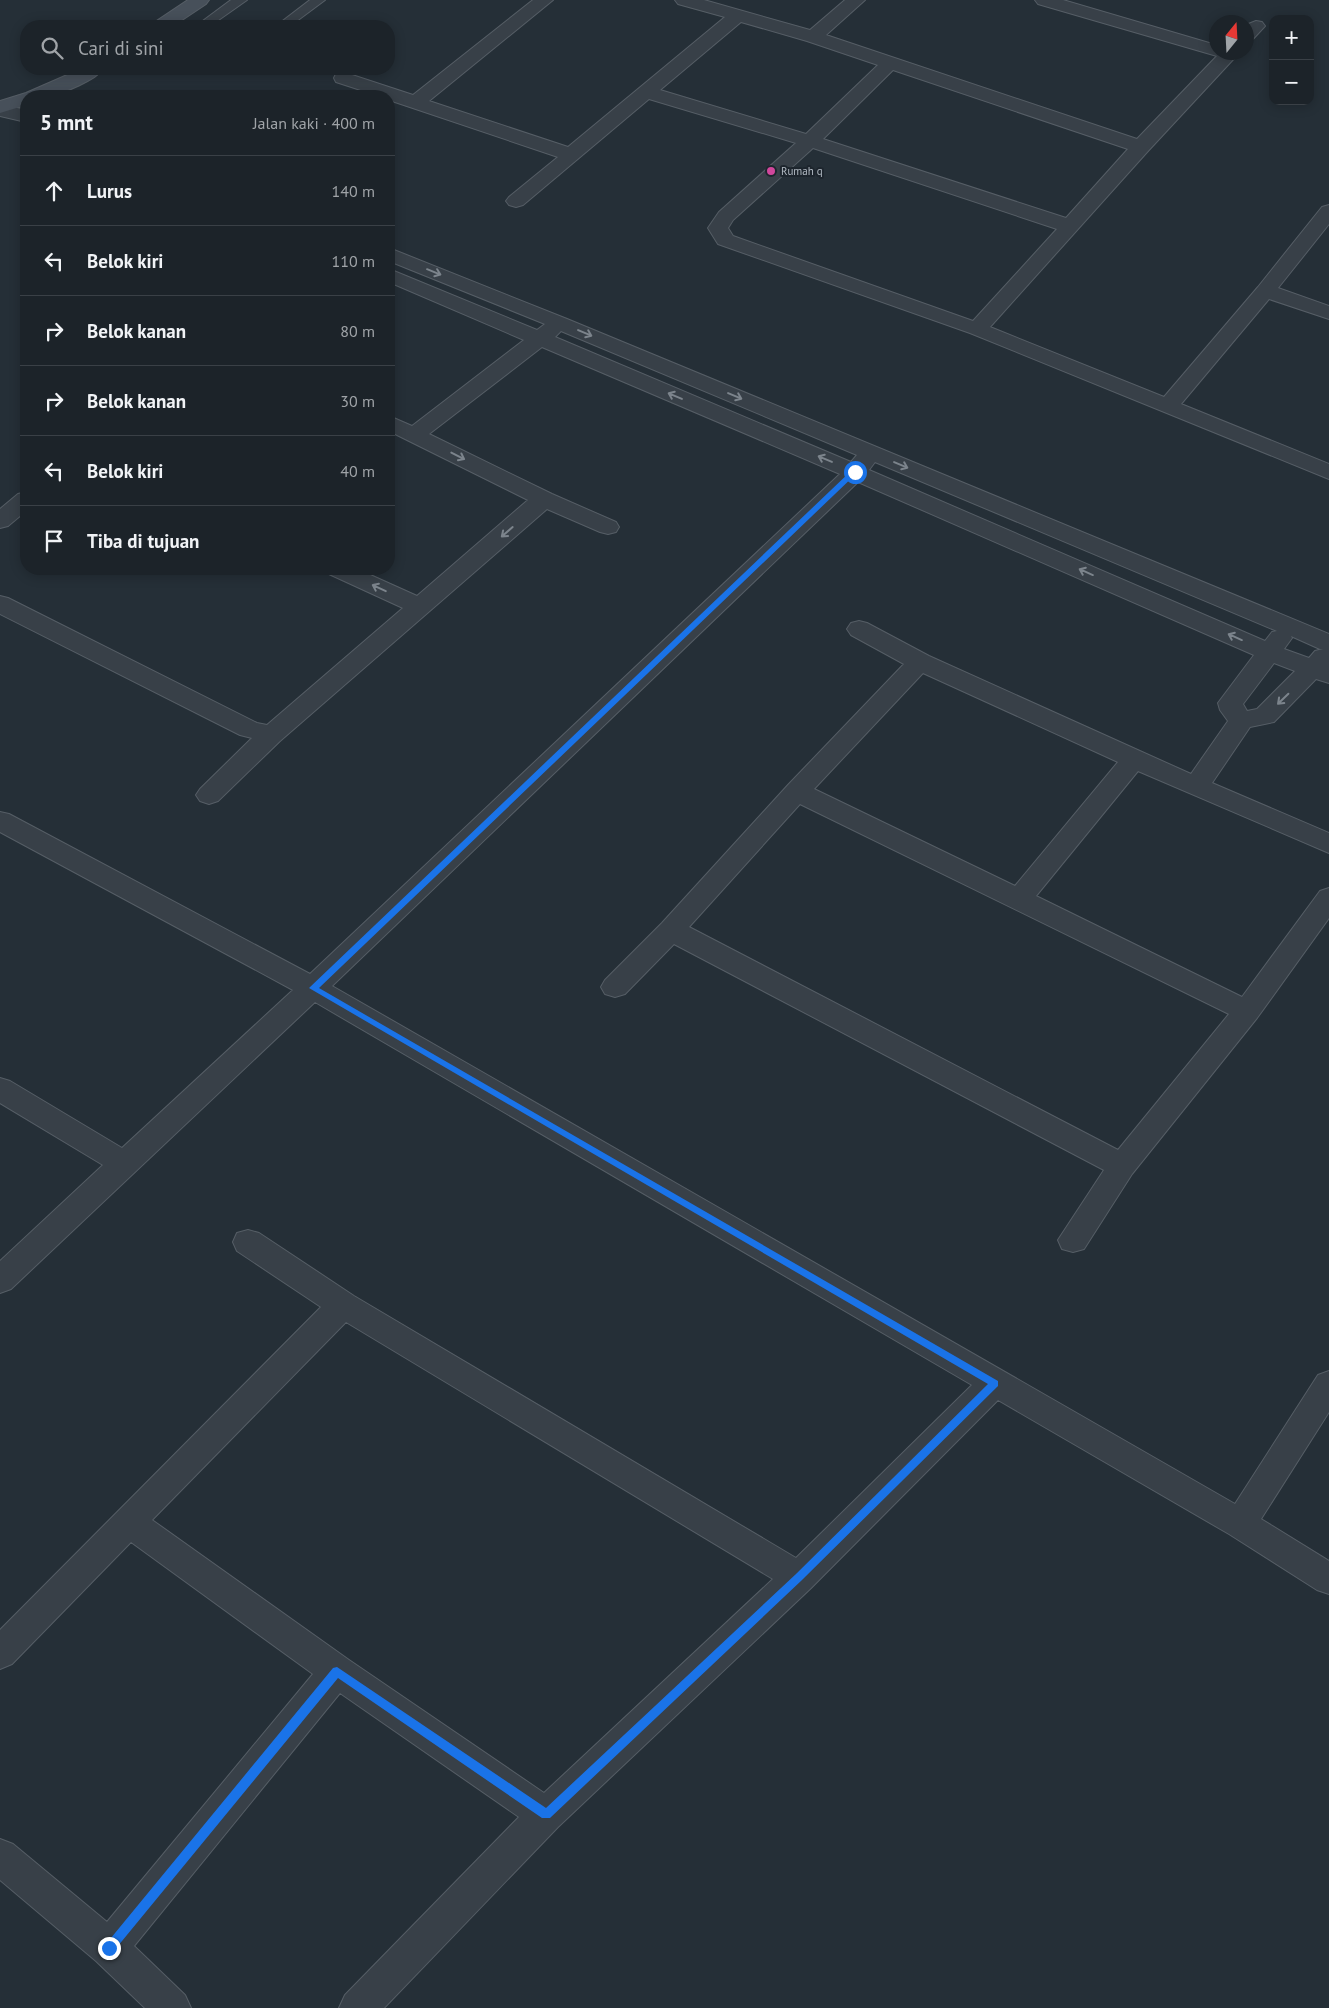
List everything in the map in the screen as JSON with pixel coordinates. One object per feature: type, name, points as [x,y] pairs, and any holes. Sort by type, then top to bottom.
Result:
[{"type":"street","points":[[170,20],[200,0]]},
{"type":"street","points":[[416,102],[544,0]]},
{"type":"street","points":[[684,0],[813,37],[1141,147]]},
{"type":"street","points":[[813,37],[856,0]]},
{"type":"street","points":[[1044,0],[1209,47]]},
{"type":"street","points":[[516,201],[739,15]]},
{"type":"street","points":[[977,329],[1218,60]]},
{"type":"street","points":[[890,63],[810,141],[726,216],[718,228],[725,240],[977,329],[1329,472]]},
{"type":"street","points":[[48,90],[83,75]]},
{"type":"street","points":[[343,78],[380,90]]},
{"type":"street","points":[[645,92],[810,141],[1069,226]]},
{"type":"street","points":[[395,95],[572,155]]},
{"type":"street","points":[[0,109],[20,101]]},
{"type":"street","points":[[0,109],[20,114]]},
{"type":"street","points":[[1167,407],[1265,291],[1329,211]]},
{"type":"street","points":[[395,256],[560,323],[1269,652],[1324,665]]},
{"type":"street","points":[[395,278],[540,338],[1329,643]]},
{"type":"street","points":[[1265,291],[1329,313]]},
{"type":"street","points":[[415,434],[560,323]]},
{"type":"street","points":[[395,426],[544,499],[608,527]]},
{"type":"street","points":[[0,1280],[313,988],[863,462]]},
{"type":"street","points":[[209,795],[271,735],[544,499]]},
{"type":"street","points":[[0,521],[20,504]]},
{"type":"street","points":[[350,575],[421,607]]},
{"type":"street","points":[[0,604],[249,729],[271,735]]},
{"type":"street","points":[[1242,720],[1232,710],[1230,703],[1290,627]]},
{"type":"street","points":[[859,629],[920,662],[1134,760],[1329,844]]},
{"type":"street","points":[[615,987],[671,930],[797,791],[920,662]]},
{"type":"street","points":[[1196,787],[1242,720],[1266,716],[1324,665]]},
{"type":"street","points":[[1018,900],[1134,760]]},
{"type":"street","points":[[797,791],[1247,1011]]},
{"type":"street","points":[[0,821],[313,988],[1240,1524],[1329,1579]]},
{"type":"street","points":[[1073,1240],[1122,1166],[1247,1011],[1329,898]]},
{"type":"street","points":[[671,930],[1122,1166]]},
{"type":"street","points":[[0,1089],[125,1164]]},
{"type":"street","points":[[248,1242],[343,1305],[799,1577]]},
{"type":"street","points":[[0,1653],[343,1305]]},
{"type":"street","points":[[358,2008],[546,1815],[799,1577],[995,1383]]},
{"type":"street","points":[[1240,1524],[1329,1385]]},
{"type":"street","points":[[130,1523],[337,1671],[546,1815]]},
{"type":"street","points":[[109,1948],[337,1671]]},
{"type":"street","points":[[0,1858],[109,1948],[172,2008]]},
{"type":"lane","points":[[211,20],[240,0]]},
{"type":"lane","points":[[290,20],[318,0]]},
{"type":"place","name":"Rumah q","points":[[771,171]]},
{"type":"route","points":[[109,1948],[337,1671],[546,1815],[799,1577],[995,1383],[313,988],[855,472]]}]
